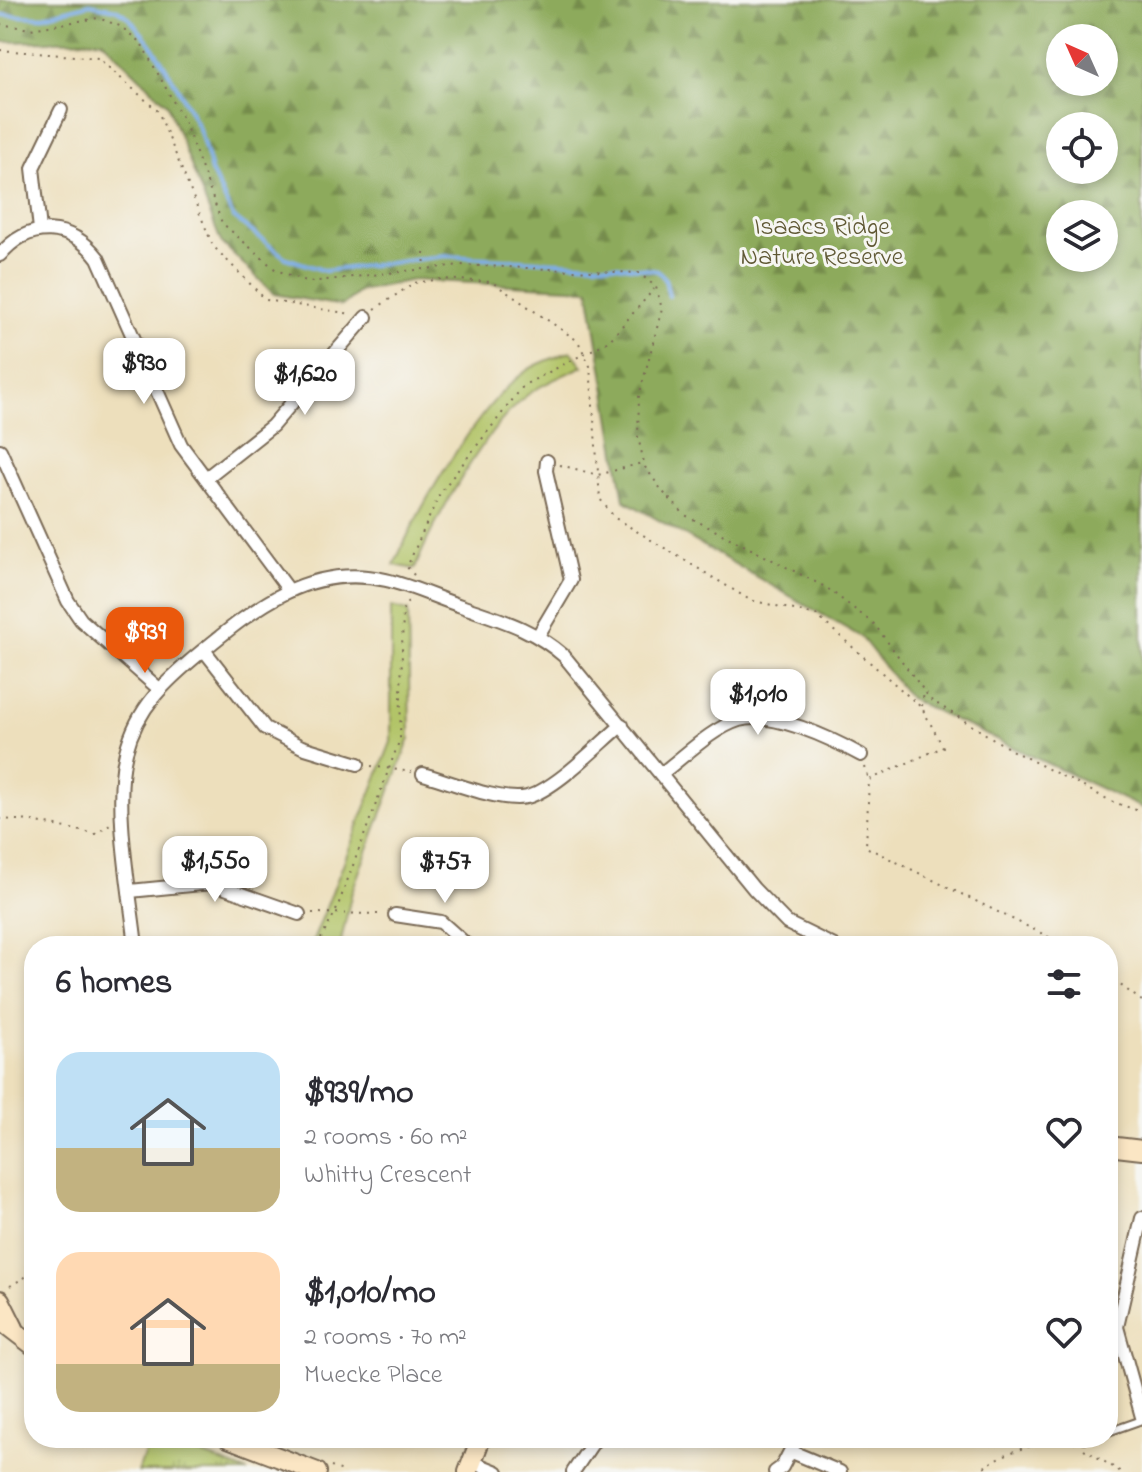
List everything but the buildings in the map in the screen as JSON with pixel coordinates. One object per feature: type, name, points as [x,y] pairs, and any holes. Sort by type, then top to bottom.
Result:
[{"type":"street","points":[[40,229],[33,168],[61,110]]},
{"type":"street","points":[[0,255],[20,237],[40,229],[58,229],[86,243],[98,258],[181,445],[288,589]]},
{"type":"street","points":[[206,478],[272,426],[366,317]]},
{"type":"street","points":[[0,450],[68,601],[81,620],[158,688]]},
{"type":"street","points":[[539,634],[571,580],[546,471],[547,461]]},
{"type":"street","points":[[135,936],[121,788],[126,752],[138,719],[158,688],[288,589],[349,577],[388,581],[412,595],[539,634],[564,656],[754,889],[787,923],[814,936]]},
{"type":"street","points":[[204,650],[265,728],[302,747],[358,764]]},
{"type":"street","points":[[662,773],[719,730],[752,717],[822,733],[861,755]]},
{"type":"street","points":[[423,774],[506,797],[526,797],[542,790],[622,725]]},
{"type":"street","points":[[130,891],[211,883],[299,914]]},
{"type":"street","points":[[395,915],[441,922],[457,936]]},
{"type":"street","points":[[1118,1147],[1142,1150]]},
{"type":"street","points":[[1118,1293],[1142,1218]]},
{"type":"street","points":[[1118,1330],[1136,1379],[1142,1418]]},
{"type":"street","points":[[263,1448],[317,1472]]},
{"type":"street","points":[[477,1448],[470,1467],[497,1472]]},
{"type":"street","points":[[573,1472],[589,1448]]},
{"type":"street","points":[[775,1472],[793,1448]]},
{"type":"street","points":[[792,1452],[840,1472]]},
{"type":"lane","points":[[1118,1428],[1142,1418]]},
{"type":"path","points":[[0,24],[30,29],[98,18],[120,26],[141,43],[184,121],[222,223],[276,270],[309,282],[460,265],[639,273],[652,283],[662,309],[658,336],[639,396],[638,437],[644,463],[663,492],[685,515],[827,588],[874,624],[931,700],[1013,751],[1113,802],[1142,812]]},
{"type":"path","points":[[0,50],[98,58],[158,111],[213,246],[266,300],[366,317],[414,283],[441,279],[492,282],[578,341],[590,366],[600,499],[615,518],[750,600],[816,615],[922,708],[943,747],[869,780],[866,847],[1047,936]]},
{"type":"path","points":[[424,252],[425,270]]},
{"type":"path","points":[[547,461],[598,475],[644,463]]},
{"type":"path","points":[[922,708],[924,691]]},
{"type":"path","points":[[358,764],[423,774]]},
{"type":"path","points":[[0,819],[32,821],[96,834],[115,819]]},
{"type":"path","points":[[299,914],[336,911],[395,915]]},
{"type":"path","points":[[1118,983],[1142,1001]]},
{"type":"path","points":[[11,1318],[24,1292]]},
{"type":"path","points":[[978,1472],[1010,1452],[1028,1448]]},
{"type":"path","points":[[1082,1448],[1121,1472]]},
{"type":"green space","name":"Isaacs Ridge Nature Reserve","points":[[0,0],[1142,0],[1142,808],[910,699],[861,637],[624,500],[589,289],[413,280],[360,291],[342,306],[274,294],[221,242],[167,104],[102,40],[0,42]]},
{"type":"green space","points":[[571,351],[583,366],[539,387],[517,404],[465,472],[415,569],[394,565],[433,488],[488,408],[526,371]]},
{"type":"green space","points":[[391,607],[408,611],[410,738],[352,891],[342,936],[315,936],[391,742]]},
{"type":"green space","points":[[146,1448],[186,1448],[248,1472],[138,1472]]},
{"type":"waterway","points":[[0,15],[40,17],[90,4],[116,9],[128,17],[151,44],[178,88],[200,131],[211,171],[233,217],[286,258],[325,271],[445,256],[616,265],[658,271],[665,279],[669,296]]}]
